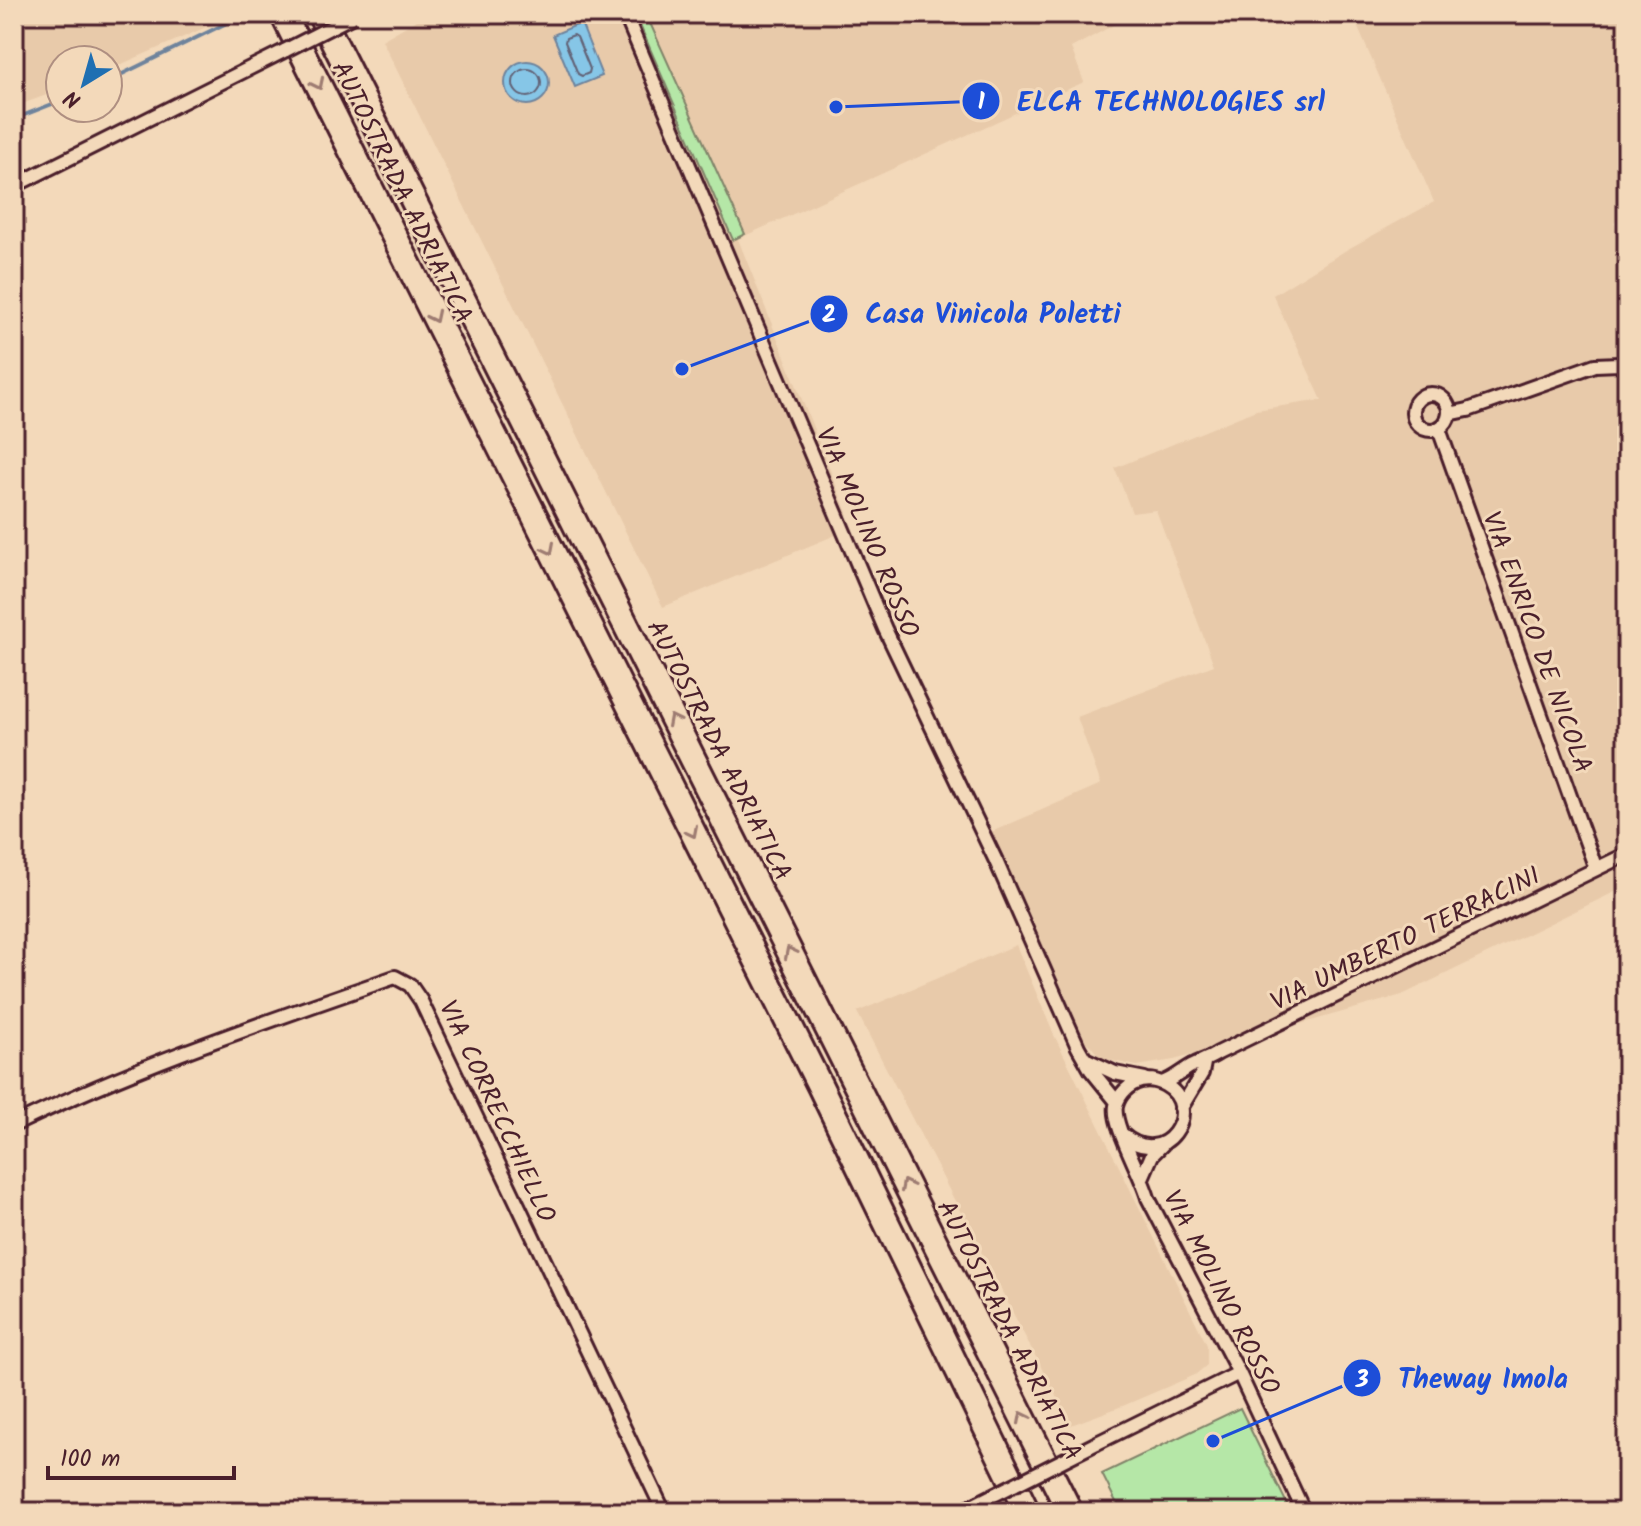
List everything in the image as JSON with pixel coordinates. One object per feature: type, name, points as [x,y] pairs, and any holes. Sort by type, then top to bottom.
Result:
[{"type":"highway","name":"AUTOSTRADA ADRIATICA","points":[[283,14],[820,1086],[1027,1512]]},
{"type":"highway","name":"AUTOSTRADA ADRIATICA","points":[[320,14],[1070,1512]]},
{"type":"street","name":"VIA MOLINO ROSSO","points":[[625,14],[885,629],[996,861],[1078,1047],[1091,1070],[1117,1102]]},
{"type":"street","points":[[14,186],[356,15]]},
{"type":"street","points":[[1449,414],[1595,365],[1627,366]]},
{"type":"street","points":[[1433,394],[1447,403],[1449,414],[1446,423],[1439,429],[1428,431],[1417,425],[1412,415],[1414,403],[1422,396],[1433,394]]},
{"type":"street","name":"VIA ENRICO DE NICOLA","points":[[1439,429],[1596,869]]},
{"type":"street","name":"VIA UMBERTO TERRACINI","points":[[1157,1082],[1172,1080],[1195,1063],[1204,1063],[1218,1053],[1627,854]]},
{"type":"street","name":"VIA CORRECCHIELLO","points":[[14,1125],[74,1096],[181,1052],[395,977],[410,985],[421,1001],[664,1512]]},
{"type":"street","points":[[1086,1060],[1115,1073],[1157,1082],[1171,1089],[1181,1108]]},
{"type":"street","points":[[1157,1082],[1131,1085],[1117,1102],[1115,1113],[1122,1134],[1141,1146],[1163,1144],[1178,1129],[1181,1108],[1202,1073],[1204,1063]]},
{"type":"street","name":"VIA MOLINO ROSSO","points":[[1122,1134],[1148,1198],[1239,1373],[1304,1512]]},
{"type":"street","name":"VIA MOLINO ROSSO","points":[[1142,1178],[1152,1155],[1163,1144]]},
{"type":"street","points":[[966,1509],[1239,1373]]},
{"type":"shaded area","points":[[14,14],[236,14],[124,63],[124,44],[44,44],[44,96],[14,107]]},
{"type":"shaded area","points":[[427,14],[1134,14],[1071,48],[1084,82],[738,239],[848,515],[832,521],[838,534],[663,607],[382,40]]},
{"type":"shaded area","points":[[1352,14],[1627,14],[1627,213],[1614,223],[1627,260],[1627,886],[1402,995],[1174,1060],[1137,1066],[1109,1060],[1098,1055],[1077,1035],[989,833],[1101,784],[1077,717],[1214,665],[1156,510],[1132,513],[1115,468],[1256,410],[1322,400],[1273,295],[1434,202]]},
{"type":"shaded area","points":[[1016,945],[1054,1035],[1207,1345],[1207,1365],[1195,1375],[1071,1425],[857,1012]]},
{"type":"green space","points":[[635,14],[646,14],[745,234],[733,240]]},
{"type":"green space","points":[[1240,1408],[1291,1512],[1121,1512],[1102,1474]]},
{"type":"water","points":[[581,23],[602,76],[575,87],[553,35]]},
{"type":"water","points":[[527,61],[543,67],[549,83],[543,99],[527,105],[511,99],[505,83],[511,67]]},
{"type":"waterway","points":[[124,73],[245,14]]},
{"type":"waterway","points":[[14,119],[44,107]]},
{"type":"place","name":"ELCA TECHNOLOGIES srl","points":[[836,107]]},
{"type":"place","name":"Casa Vinicola Poletti","points":[[682,369]]},
{"type":"place","name":"Theway Imola","points":[[1213,1441]]}]
